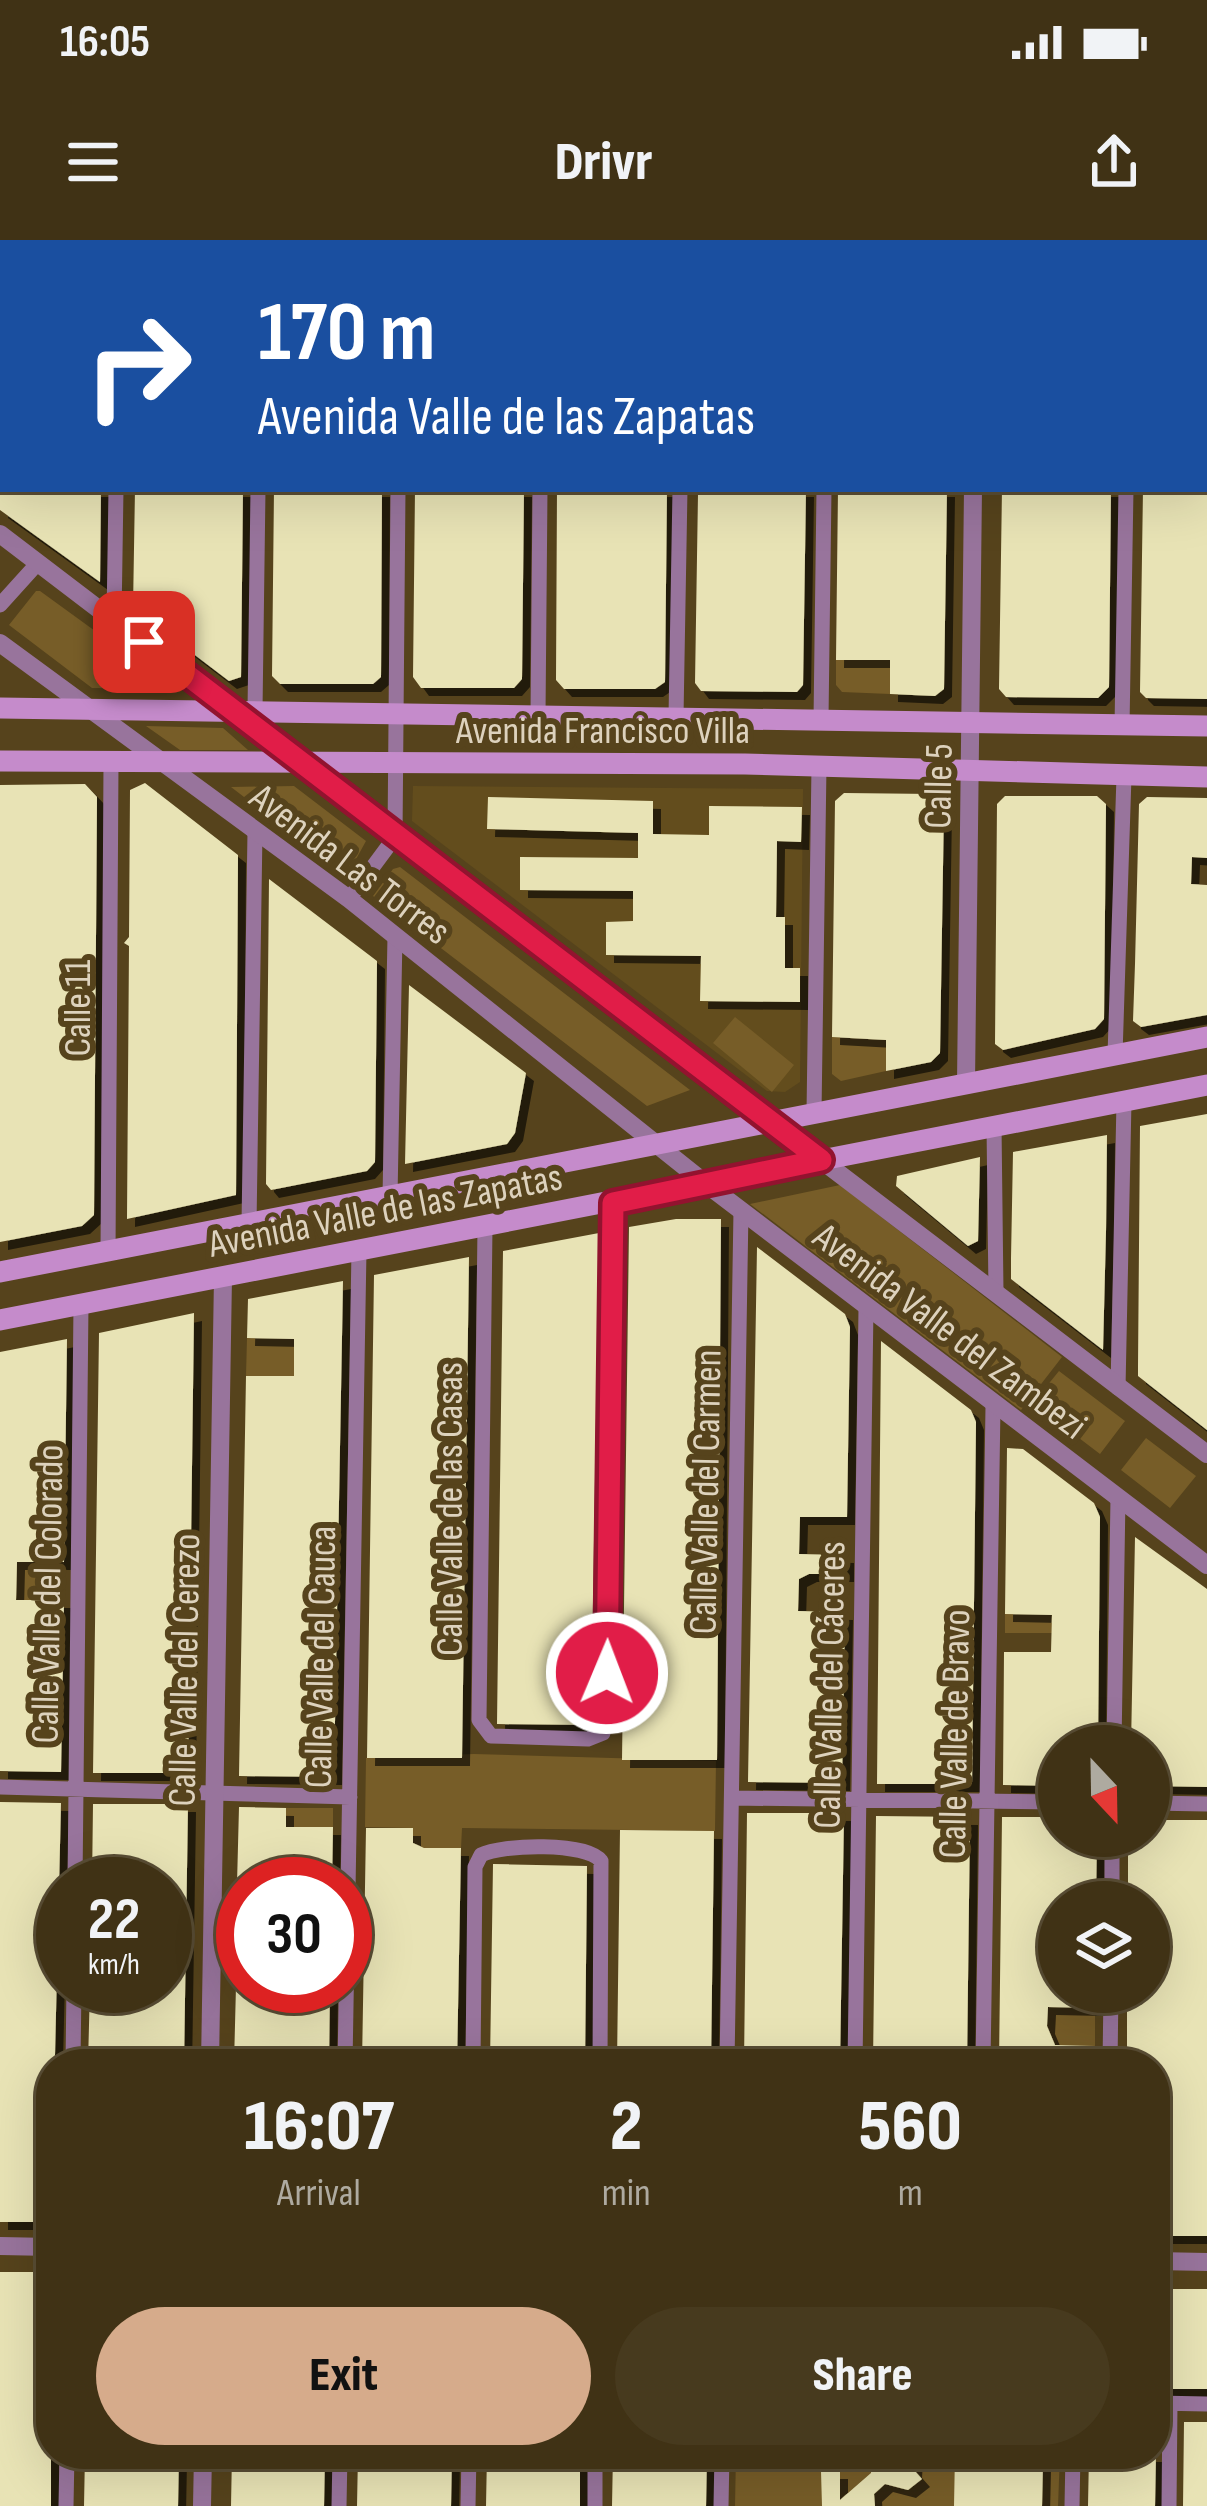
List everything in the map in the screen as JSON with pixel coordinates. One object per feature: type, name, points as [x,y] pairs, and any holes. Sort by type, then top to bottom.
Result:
[{"type":"main road","name":"Avenida Francisco Villa","points":[[0,708],[1207,726]]},
{"type":"main road","points":[[742,719],[745,764]]},
{"type":"main road","name":"Avenida Francisco Villa","points":[[0,761],[307,766],[745,764],[1207,777]]},
{"type":"main road","name":"Avenida Valle de las Zapatas","points":[[0,1272],[1207,1037]]},
{"type":"main road","name":"Avenida Valle de las Zapatas","points":[[0,1320],[1207,1085]]},
{"type":"street","points":[[114,620],[116,492]]},
{"type":"street","points":[[245,710],[258,492]]},
{"type":"street","points":[[349,899],[395,836],[398,492]]},
{"type":"street","points":[[538,716],[540,492]]},
{"type":"street","points":[[676,717],[680,492]]},
{"type":"street","points":[[821,720],[824,492]]},
{"type":"street","name":"Calle 5","points":[[966,1084],[974,492]]},
{"type":"street","points":[[1123,727],[1126,492]]},
{"type":"street","name":"Avenida Las Torres","points":[[0,534],[245,710],[395,836],[767,1122]]},
{"type":"street","points":[[0,605],[37,564]]},
{"type":"street","name":"Avenida Las Torres","points":[[0,643],[349,899],[656,1145]]},
{"type":"street","name":"Calle 11","points":[[108,1253],[111,764]]},
{"type":"street","points":[[814,1113],[819,766]]},
{"type":"street","points":[[1114,1055],[1124,776]]},
{"type":"street","points":[[249,1225],[255,831]]},
{"type":"street","points":[[390,1197],[395,936]]},
{"type":"street","points":[[1118,1388],[1124,1101]]},
{"type":"street","name":"Avenida Valle del Zambezi","points":[[767,1122],[1207,1454]]},
{"type":"street","points":[[994,1125],[996,1293]]},
{"type":"street","name":"Avenida Valle del Zambezi","points":[[656,1145],[1207,1565]]},
{"type":"street","name":"Calle Valle de las Casas","points":[[485,1227],[479,1720],[491,1736],[589,1739],[603,1733],[606,1720],[613,1203]]},
{"type":"street","name":"Calle Valle del Carmen","points":[[727,2049],[741,1210]]},
{"type":"street","name":"Calle Valle del Cauca","points":[[345,2049],[359,1250]]},
{"type":"street","name":"Calle Valle del Cerezo","points":[[210,2049],[223,1276]]},
{"type":"street","name":"Calle Valle del Colorado","points":[[75,1857],[81,1304]]},
{"type":"street","name":"Calle Valle del Cáceres","points":[[855,2049],[866,1307]]},
{"type":"street","name":"Calle Valle de Bravo","points":[[983,2049],[993,1406]]},
{"type":"street","points":[[1114,1725],[1118,1498]]},
{"type":"street","points":[[0,1786],[350,1798]]},
{"type":"street","points":[[732,1798],[1038,1802]]},
{"type":"street","points":[[1170,1803],[1207,1804]]},
{"type":"street","points":[[473,2049],[477,1861],[497,1848],[586,1850],[597,1855],[603,1867],[601,2049]]},
{"type":"street","points":[[73,2049],[74,2013]]},
{"type":"street","points":[[1110,2049],[1111,2013]]},
{"type":"street","points":[[0,2246],[36,2247]]},
{"type":"street","points":[[1170,2261],[1207,2261]]},
{"type":"street","points":[[1170,2403],[1207,2404]]},
{"type":"street","points":[[66,2506],[67,2469]]},
{"type":"street","points":[[202,2506],[203,2469]]},
{"type":"street","points":[[339,2506],[340,2469]]},
{"type":"street","points":[[468,2506],[469,2469]]},
{"type":"street","points":[[595,2469],[595,2506]]},
{"type":"street","points":[[721,2506],[722,2469]]},
{"type":"street","points":[[1072,2506],[1073,2469]]},
{"type":"street","points":[[1167,2469],[1169,2506]]},
{"type":"shaded area","points":[[36,591],[175,689],[92,688],[9,625]]},
{"type":"shaded area","points":[[836,660],[890,660],[890,694],[842,692],[836,685]]},
{"type":"shaded area","points":[[146,726],[223,728],[248,750],[180,750]]},
{"type":"shaded area","points":[[294,786],[366,841],[349,872],[343,873],[231,787]]},
{"type":"shaded area","points":[[413,786],[803,789],[800,1082],[785,1092],[767,1091],[412,821]]},
{"type":"shaded area","points":[[400,867],[690,1090],[647,1106],[373,896],[393,869]]},
{"type":"shaded area","points":[[735,1017],[794,1065],[772,1092],[713,1043]]},
{"type":"shaded area","points":[[832,1037],[886,1038],[886,1071],[841,1081],[832,1074]]},
{"type":"shaded area","points":[[840,1185],[1062,1357],[1021,1410],[750,1204]]},
{"type":"shaded area","points":[[247,1338],[294,1339],[294,1376],[246,1376]]},
{"type":"shaded area","points":[[1059,1371],[1125,1421],[1100,1454],[1033,1403]]},
{"type":"shaded area","points":[[1146,1438],[1196,1476],[1170,1508],[1121,1470]]},
{"type":"shaded area","points":[[0,1562],[64,1562],[64,1600],[16,1600],[16,1581]]},
{"type":"shaded area","points":[[1005,1614],[1052,1615],[1052,1633],[1005,1633]]},
{"type":"shaded area","points":[[474,1754],[716,1761],[715,1831],[462,1828],[461,1848],[413,1848],[413,1828],[365,1827],[366,1758]]},
{"type":"shaded area","points":[[286,1808],[333,1808],[333,1827],[286,1827]]},
{"type":"shaded area","points":[[1048,2013],[1095,2013],[1095,2046],[1047,2045]]},
{"type":"shaded area","points":[[736,2469],[1059,2469],[1058,2506],[735,2506]]},
{"type":"building","points":[[0,492],[101,492],[100,582],[0,510]]},
{"type":"building","points":[[135,492],[243,492],[241,677],[229,681],[133,608]]},
{"type":"building","points":[[274,492],[382,492],[381,677],[373,684],[280,684],[272,676]]},
{"type":"building","points":[[415,492],[524,492],[522,679],[514,688],[421,688],[413,677]]},
{"type":"building","points":[[557,492],[667,492],[665,682],[655,689],[564,689],[556,680]]},
{"type":"building","points":[[806,492],[803,685],[797,692],[701,691],[695,683],[698,494]]},
{"type":"building","points":[[838,492],[947,492],[944,689],[935,696],[890,694],[890,660],[836,660]]},
{"type":"building","points":[[1002,492],[1111,492],[1109,687],[1098,698],[1006,697],[999,689]]},
{"type":"building","points":[[1143,492],[1207,492],[1207,699],[1146,698],[1140,692]]},
{"type":"building","points":[[145,783],[238,855],[236,1195],[127,1219],[129,946],[124,943],[129,937],[130,790]]},
{"type":"building","points":[[85,784],[97,797],[94,1215],[82,1226],[0,1242],[0,785]]},
{"type":"building","points":[[844,793],[933,794],[944,804],[940,1053],[931,1062],[886,1071],[886,1040],[832,1037],[835,801]]},
{"type":"building","points":[[1005,796],[1097,796],[1106,804],[1104,1019],[1095,1029],[1003,1050],[995,1044],[997,804]]},
{"type":"building","points":[[488,797],[653,801],[653,834],[709,835],[709,806],[802,807],[801,842],[777,841],[776,917],[785,917],[785,968],[800,968],[800,1002],[700,1001],[701,956],[606,955],[606,922],[633,921],[633,891],[520,890],[520,857],[638,858],[638,833],[487,829]]},
{"type":"building","points":[[1147,797],[1207,798],[1207,858],[1192,857],[1191,884],[1207,885],[1207,1015],[1141,1027],[1133,1021],[1139,804]]},
{"type":"building","points":[[269,879],[377,961],[375,1162],[367,1171],[271,1190],[266,1184]]},
{"type":"building","points":[[409,985],[526,1073],[515,1133],[507,1144],[405,1164]]},
{"type":"building","points":[[1207,1114],[1207,1430],[1138,1376],[1138,1366],[1140,1126]]},
{"type":"building","points":[[1107,1135],[1103,1350],[1011,1279],[1011,1258],[1013,1152]]},
{"type":"building","points":[[980,1157],[978,1241],[968,1246],[896,1186],[897,1176]]},
{"type":"building","points":[[676,1219],[721,1219],[717,1760],[622,1760],[629,1227]]},
{"type":"building","points":[[599,1233],[591,1725],[497,1724],[503,1251]]},
{"type":"building","points":[[757,1247],[845,1314],[850,1327],[847,1517],[800,1517],[799,1554],[846,1555],[846,1574],[809,1574],[799,1579],[798,1611],[845,1612],[842,1783],[748,1782]]},
{"type":"building","points":[[469,1257],[462,1758],[367,1758],[374,1275]]},
{"type":"building","points":[[343,1281],[334,1777],[239,1776],[246,1376],[294,1376],[294,1339],[247,1338],[248,1299]]},
{"type":"building","points":[[194,1313],[188,1773],[93,1773],[99,1333]]},
{"type":"building","points":[[67,1339],[64,1562],[17,1562],[16,1600],[64,1600],[61,1772],[0,1771],[0,1352]]},
{"type":"building","points":[[881,1341],[971,1410],[976,1422],[972,1784],[877,1784]]},
{"type":"building","points":[[1007,1448],[1023,1449],[1094,1503],[1100,1517],[1098,1725],[1038,1725],[1038,1786],[1003,1785],[1004,1652],[1051,1652],[1052,1615],[1005,1614]]},
{"type":"building","points":[[1135,1537],[1207,1589],[1207,1787],[1170,1786],[1170,1725],[1131,1725]]},
{"type":"building","points":[[0,1802],[61,1803],[60,1857],[36,1857],[36,2013],[56,2013],[55,2049],[36,2049],[36,2222],[0,2222]]},
{"type":"building","points":[[93,1804],[188,1804],[187,1857],[92,1857]]},
{"type":"building","points":[[239,1807],[286,1808],[286,1827],[333,1827],[332,1857],[238,1857]]},
{"type":"building","points":[[747,1813],[844,1813],[840,2049],[744,2049]]},
{"type":"building","points":[[876,1816],[970,1817],[967,2049],[873,2049]]},
{"type":"building","points":[[1002,1817],[1038,1817],[1038,1857],[1097,1857],[1096,1881],[1038,1881],[1038,2013],[1048,2013],[1055,2045],[1095,2049],[999,2049]]},
{"type":"building","points":[[1170,1820],[1207,1820],[1207,2236],[1170,2236],[1170,2049],[1127,2049],[1127,2013],[1170,2013],[1170,1881],[1128,1881],[1128,1857],[1170,1857]]},
{"type":"building","points":[[366,1828],[413,1828],[413,1843],[424,1848],[461,1848],[457,2049],[362,2049],[363,2013],[372,2013],[372,1857],[366,1857]]},
{"type":"building","points":[[620,1830],[714,1831],[711,2049],[617,2049]]},
{"type":"building","points":[[493,1864],[587,1866],[585,2049],[490,2049]]},
{"type":"building","points":[[89,2013],[185,2013],[184,2049],[88,2049]]},
{"type":"building","points":[[235,2013],[330,2013],[329,2049],[234,2049]]},
{"type":"building","points":[[0,2272],[36,2272],[36,2469],[51,2469],[51,2506],[0,2506]]},
{"type":"building","points":[[1170,2289],[1207,2289],[1207,2389],[1170,2389]]},
{"type":"building","points":[[1184,2422],[1207,2422],[1207,2506],[1183,2506]]},
{"type":"building","points":[[85,2469],[179,2469],[178,2506],[84,2506]]},
{"type":"building","points":[[232,2469],[325,2469],[324,2506],[231,2506]]},
{"type":"building","points":[[358,2469],[452,2469],[451,2506],[357,2506]]},
{"type":"building","points":[[487,2469],[580,2469],[580,2506],[486,2506]]},
{"type":"building","points":[[613,2469],[707,2469],[706,2506],[612,2506]]},
{"type":"building","points":[[871,2469],[914,2469],[922,2479],[908,2490],[885,2484],[874,2494],[875,2506],[822,2506],[821,2471],[840,2471],[840,2500]]},
{"type":"building","points":[[955,2469],[1043,2469],[1042,2506],[954,2506]]},
{"type":"building","points":[[1089,2469],[1156,2469],[1155,2506],[1088,2506]]},
{"type":"route","points":[[144,642],[821,1160],[613,1203],[607,1673]]}]
